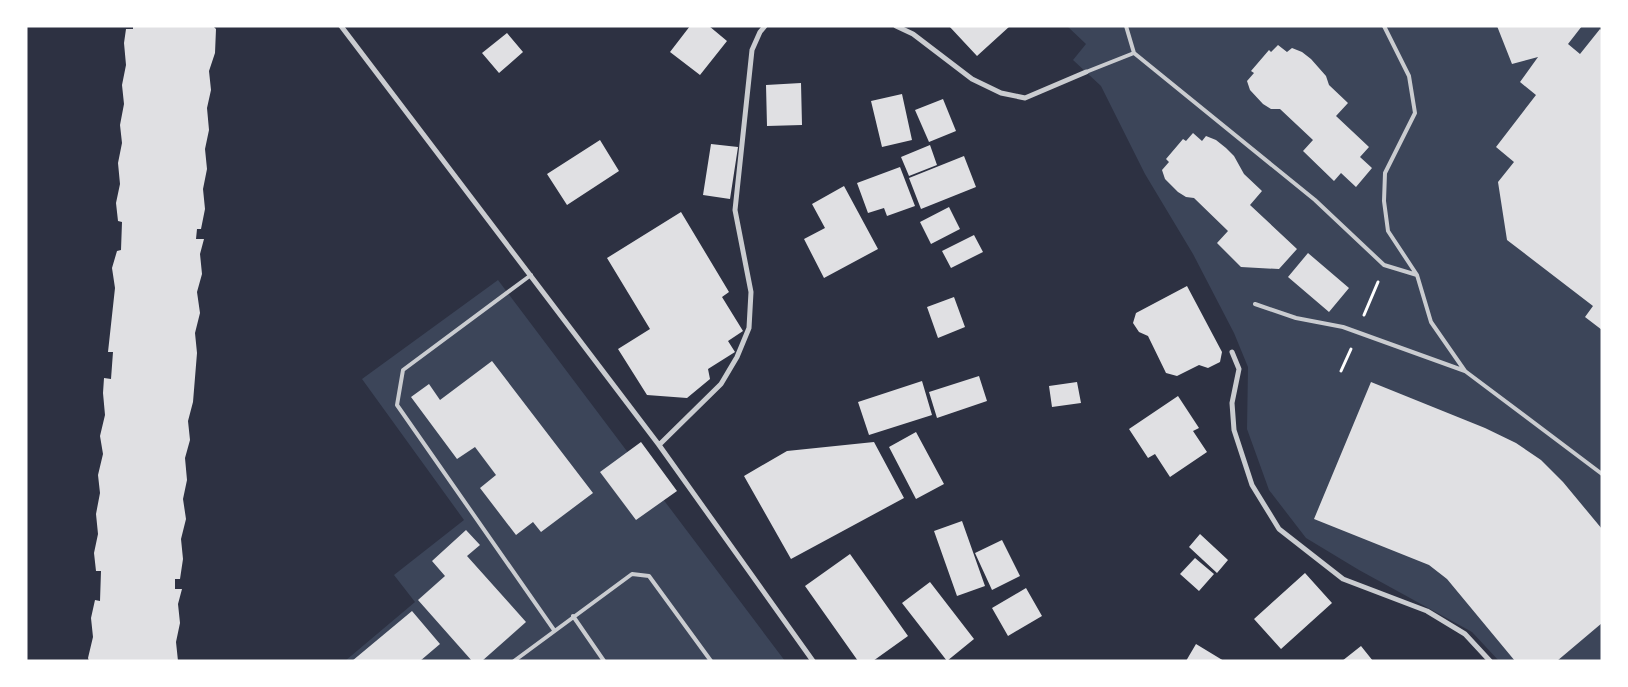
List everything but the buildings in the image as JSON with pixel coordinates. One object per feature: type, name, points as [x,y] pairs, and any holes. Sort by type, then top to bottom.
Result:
[{"type":"street","points":[[342,26],[659,445],[812,661]]},
{"type":"street","points":[[659,445],[721,384],[737,357],[749,328],[751,292],[735,210],[752,50],[760,32],[765,26]]},
{"type":"street","points":[[896,26],[913,34],[972,79],[1001,93],[1025,98],[1086,72]]},
{"type":"street","points":[[1232,352],[1239,369],[1232,404],[1234,430],[1252,484],[1279,529],[1343,579],[1428,611],[1465,634],[1490,661]]},
{"type":"lane","points":[[1126,26],[1134,53],[1315,200],[1384,265],[1417,275]]},
{"type":"lane","points":[[1384,26],[1409,76],[1415,113],[1385,174],[1384,201],[1388,231],[1417,275],[1431,322],[1465,371]]},
{"type":"lane","points":[[1086,72],[1134,53]]},
{"type":"lane","points":[[531,275],[403,370],[397,405],[554,630]]},
{"type":"lane","points":[[1255,304],[1296,318],[1343,327],[1465,371],[1602,474]]},
{"type":"lane","points":[[514,661],[632,574],[649,576],[711,661]]},
{"type":"lane","points":[[573,616],[604,661]]},
{"type":"shaded area","points":[[1067,26],[1602,26],[1602,661],[1499,661],[1472,632],[1359,570],[1306,538],[1269,490],[1247,429],[1248,367],[1234,333],[1193,254],[1145,174],[1101,86],[1073,60],[1086,44]]},
{"type":"shaded area","points":[[498,280],[785,661],[345,661],[415,602],[394,575],[464,520],[362,379]]}]
